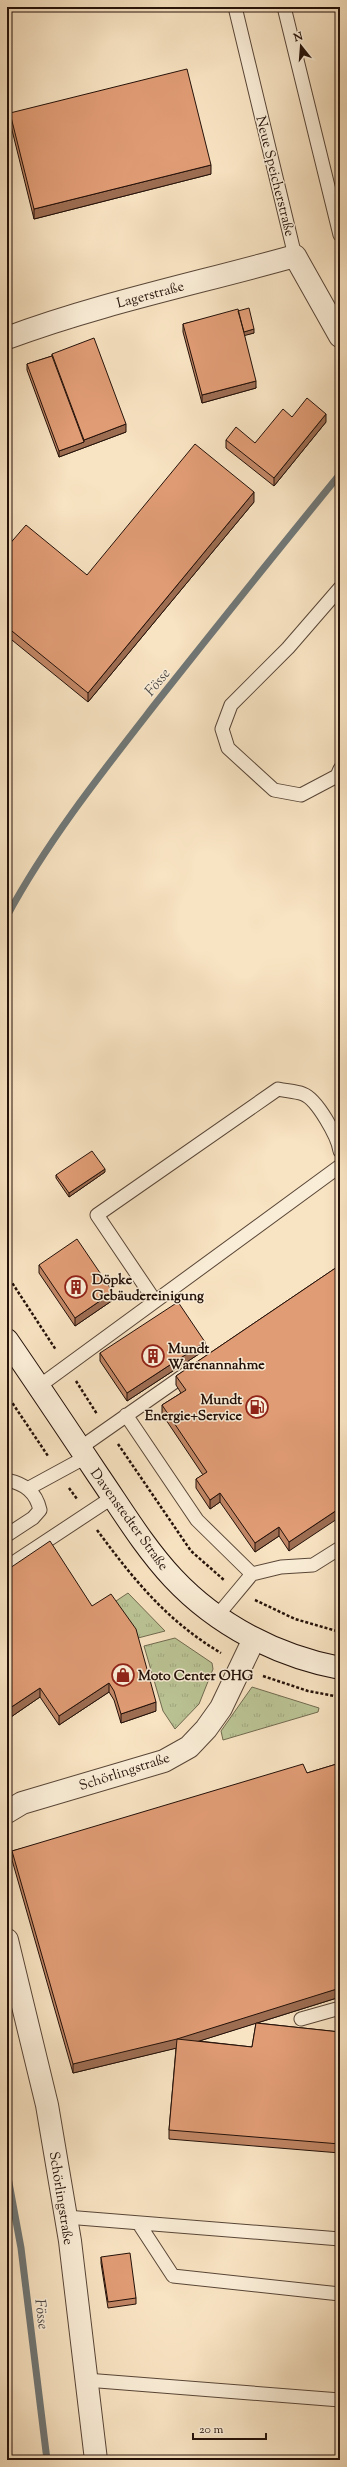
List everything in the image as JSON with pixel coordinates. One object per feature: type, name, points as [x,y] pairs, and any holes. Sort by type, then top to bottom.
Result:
[{"type":"street","name":"Neue Speicherstraße","points":[[295,256],[340,336]]},
{"type":"street","name":"Lagerstraße","points":[[7,338],[139,296],[295,256]]},
{"type":"street","name":"Davenstedter Straße","points":[[7,1340],[143,1541],[173,1578],[217,1616],[254,1639],[278,1651],[312,1663],[340,1668]]},
{"type":"street","name":"Schörlingstraße","points":[[7,1812],[22,1803],[164,1761],[189,1747],[206,1729],[221,1708],[254,1639]]},
{"type":"street","name":"Schörlingstraße","points":[[7,1940],[47,2105],[66,2217],[96,2460]]},
{"type":"lane","name":"Neue Speicherstraße","points":[[235,7],[295,256]]},
{"type":"lane","points":[[284,7],[340,235]]},
{"type":"lane","points":[[340,588],[288,648],[231,705],[222,729],[228,748],[274,790],[301,795],[337,776],[340,769]]},
{"type":"lane","points":[[155,1301],[97,1215],[278,1089],[305,1094],[326,1118],[338,1140],[340,1152]]},
{"type":"lane","points":[[38,1387],[340,1166]]},
{"type":"lane","points":[[29,1488],[83,1453],[126,1414],[204,1362]]},
{"type":"lane","points":[[126,1414],[197,1520],[223,1548],[252,1574]]},
{"type":"lane","points":[[7,1480],[20,1483],[29,1488],[40,1510],[33,1518],[7,1536]]},
{"type":"lane","points":[[7,1567],[113,1497]]},
{"type":"lane","points":[[217,1616],[252,1574],[280,1567],[313,1565],[340,1548]]},
{"type":"lane","points":[[301,2019],[340,2008]]},
{"type":"lane","points":[[66,2217],[340,2239]]},
{"type":"lane","points":[[139,2224],[173,2276],[340,2294]]},
{"type":"lane","points":[[86,2380],[340,2400]]},
{"type":"green space","points":[[128,1593],[165,1631],[138,1638],[113,1603]]},
{"type":"green space","points":[[175,1638],[212,1663],[213,1669],[199,1704],[175,1729],[163,1711],[144,1646]]},
{"type":"green space","points":[[252,1687],[319,1708],[318,1712],[223,1740],[221,1731]]},
{"type":"building","points":[[187,69],[211,165],[34,209],[10,113]]},
{"type":"building","points":[[249,308],[254,329],[244,332],[238,311]]},
{"type":"building","points":[[238,309],[256,381],[202,395],[183,324]]},
{"type":"building","points":[[94,338],[126,424],[84,440],[52,354]]},
{"type":"building","points":[[52,356],[84,442],[59,451],[27,364]]},
{"type":"building","points":[[307,398],[326,414],[274,478],[226,440],[236,427],[255,443],[283,409],[292,417]]},
{"type":"building","points":[[195,444],[254,492],[88,693],[7,627],[7,547],[26,525],[87,575]]},
{"type":"building","points":[[92,1151],[105,1169],[69,1193],[56,1175]]},
{"type":"building","name":"Döpke Gebäudereinigung","points":[[77,1239],[113,1292],[75,1318],[39,1265]]},
{"type":"building","name":"Mundt Energie+Service","points":[[340,1265],[340,1508],[289,1542],[279,1527],[255,1543],[220,1493],[210,1500],[196,1479],[207,1472],[162,1405],[186,1390],[176,1376]]},
{"type":"building","name":"Mundt Warenannahme","points":[[178,1302],[205,1342],[127,1393],[100,1353]]},
{"type":"building","points":[[50,1541],[92,1606],[111,1594],[136,1629],[156,1702],[121,1714],[114,1691],[109,1683],[59,1716],[40,1688],[7,1710],[7,1570]]},
{"type":"building","points":[[340,1763],[340,1988],[177,2039],[73,2064],[12,1851],[303,1764],[307,1773]]},
{"type":"building","points":[[256,2023],[340,2032],[340,2144],[169,2130],[177,2039],[252,2047]]},
{"type":"building","points":[[130,2253],[136,2298],[108,2302],[101,2257]]},
{"type":"waterway","name":"Fösse","points":[[7,916],[40,860],[96,780],[340,474]]},
{"type":"waterway","name":"Fösse","points":[[7,2172],[21,2248],[47,2460]]},
{"type":"place","name":"Döpke Gebäudereinigung","points":[[76,1287]]},
{"type":"place","name":"Mundt Warenannahme","points":[[153,1356]]},
{"type":"place","name":"Mundt Energie+Service","points":[[257,1407]]},
{"type":"place","name":"Moto Center OHG","points":[[123,1675]]}]
